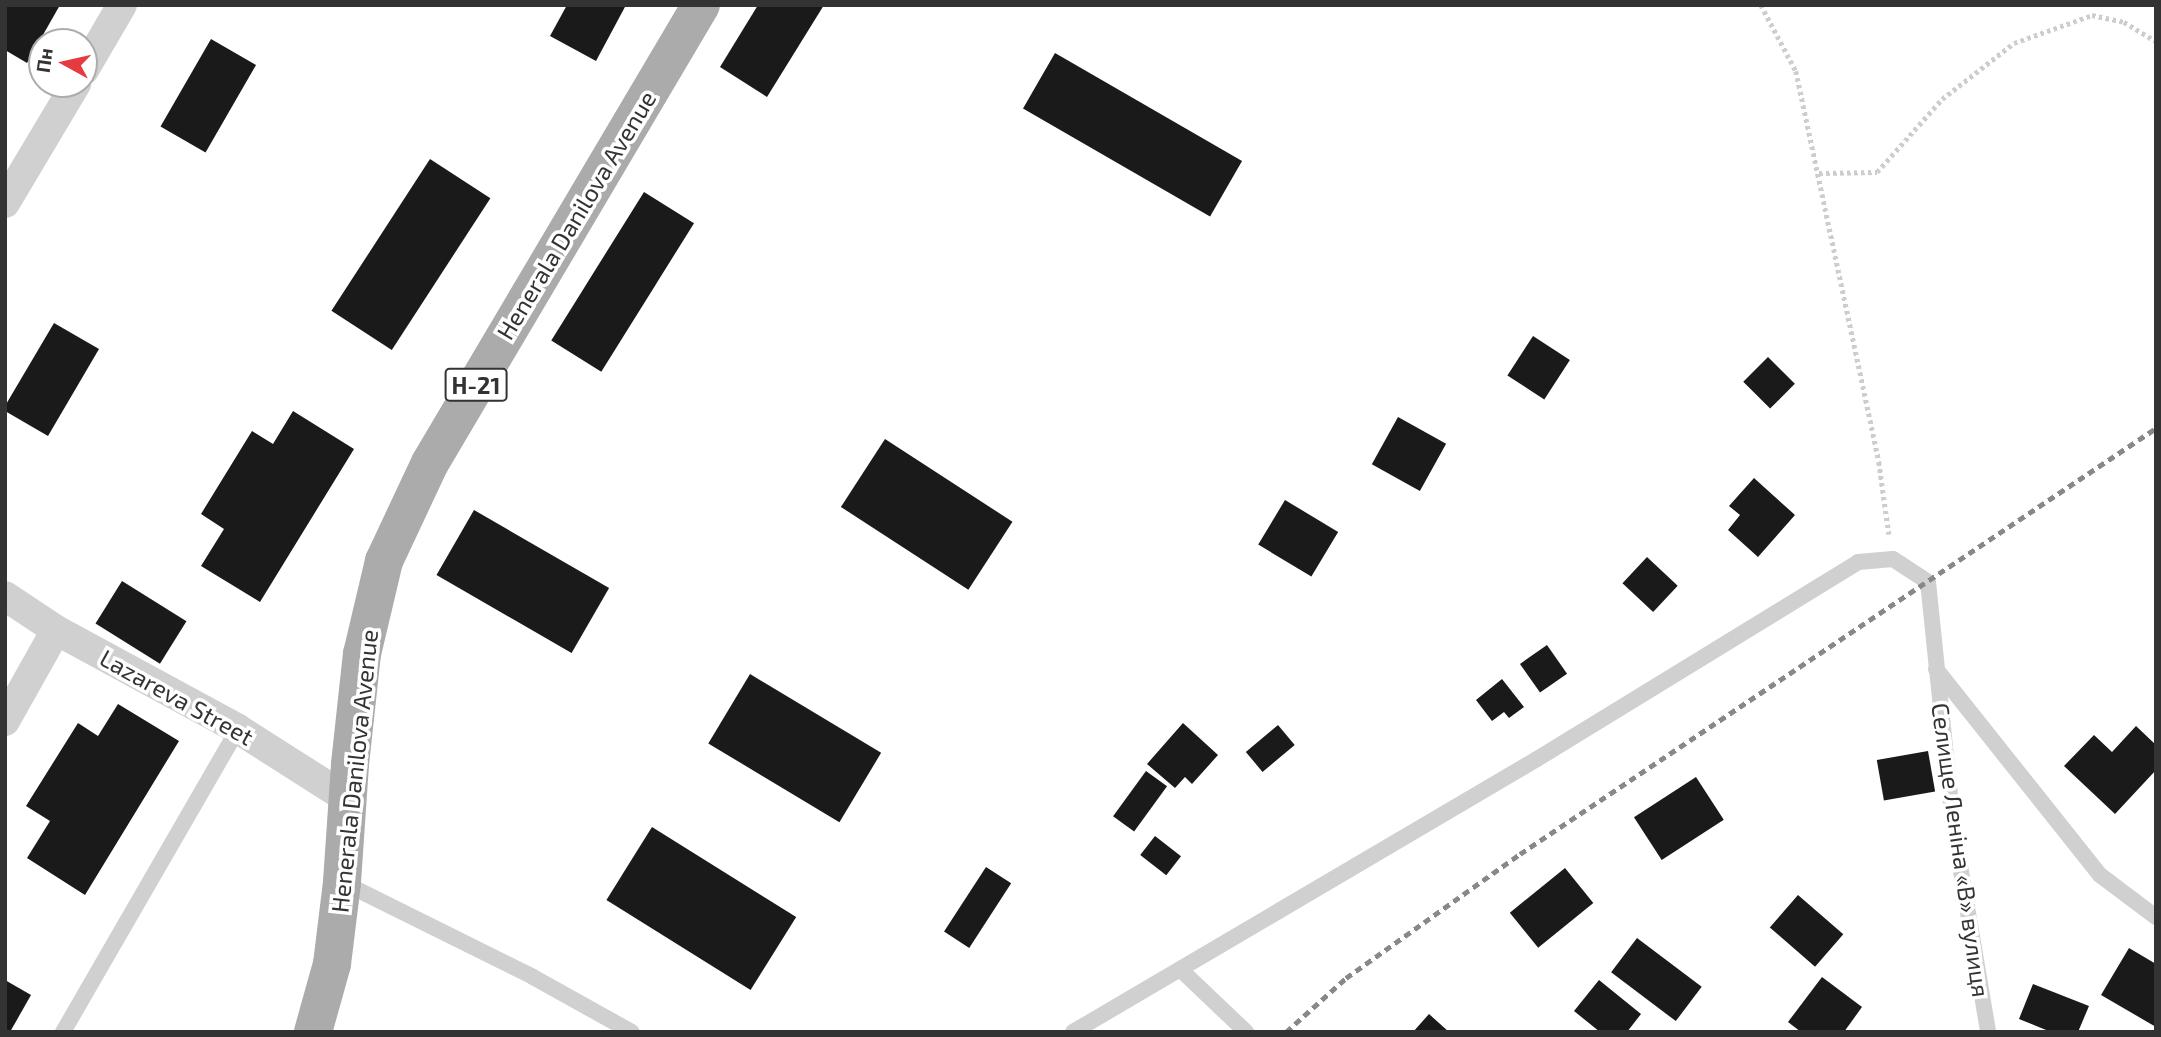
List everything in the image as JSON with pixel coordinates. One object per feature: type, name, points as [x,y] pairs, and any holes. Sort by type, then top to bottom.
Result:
[{"type":"main road","name":"Henerala Danilova Avenue","points":[[313,1032],[332,964],[342,883],[362,654],[384,561],[430,463],[701,5]]},
{"type":"street","points":[[98,46],[122,5]]},
{"type":"street","points":[[5,203],[68,98]]},
{"type":"street","name":"Lazareva Street","points":[[5,596],[56,629],[238,729],[348,799]]},
{"type":"street","points":[[5,721],[56,629]]},
{"type":"lane","name":"Селище Леніна «В» вулиця","points":[[1893,559],[1928,582],[1953,824],[1988,1032]]},
{"type":"lane","points":[[1073,1032],[1181,970],[1858,562],[1893,559]]},
{"type":"lane","name":"Селище Леніна «В» вулиця","points":[[1937,669],[2100,875],[2156,917]]},
{"type":"lane","points":[[63,1032],[238,729]]},
{"type":"lane","points":[[342,883],[533,977],[632,1032]]},
{"type":"lane","points":[[1181,970],[1246,1032]]},
{"type":"path","points":[[1761,5],[1796,71],[1879,462],[1893,559]]},
{"type":"path","points":[[1819,173],[1877,172],[1942,99],[2014,43],[2092,15],[2123,22],[2156,41]]},
{"type":"building","points":[[5,5],[60,5],[47,28],[28,28],[27,63],[5,50]]},
{"type":"building","points":[[567,5],[626,5],[596,61],[550,36]]},
{"type":"building","points":[[758,5],[824,5],[767,97],[720,67]]},
{"type":"building","points":[[211,39],[256,65],[206,152],[160,126]]},
{"type":"building","points":[[1055,53],[1242,161],[1210,216],[1023,108]]},
{"type":"building","points":[[430,159],[490,198],[392,350],[331,311]]},
{"type":"building","points":[[644,192],[694,223],[601,372],[551,340]]},
{"type":"building","points":[[54,323],[99,349],[48,436],[5,411],[5,406]]},
{"type":"building","points":[[1533,336],[1570,360],[1544,399],[1507,375]]},
{"type":"building","points":[[1768,357],[1795,384],[1770,409],[1743,382]]},
{"type":"building","points":[[293,411],[354,449],[260,602],[201,566],[224,529],[201,514],[252,431],[273,444]]},
{"type":"building","points":[[1398,417],[1446,444],[1420,491],[1372,464]]},
{"type":"building","points":[[885,439],[1012,522],[968,590],[841,507]]},
{"type":"building","points":[[1754,478],[1795,515],[1758,557],[1728,530],[1740,515],[1729,506]]},
{"type":"building","points":[[1285,500],[1338,532],[1311,577],[1258,545]]},
{"type":"building","points":[[474,510],[609,588],[572,653],[437,575]]},
{"type":"building","points":[[1647,557],[1678,586],[1653,612],[1622,583]]},
{"type":"building","points":[[122,581],[186,621],[160,664],[96,623]]},
{"type":"building","points":[[1547,645],[1567,674],[1540,693],[1520,664]]},
{"type":"building","points":[[750,674],[881,753],[839,822],[708,743]]},
{"type":"building","points":[[1502,679],[1524,707],[1509,718],[1504,712],[1492,721],[1476,700]]},
{"type":"building","points":[[118,704],[179,741],[85,895],[27,858],[50,821],[26,806],[78,723],[98,736]]},
{"type":"building","points":[[1183,723],[1218,755],[1192,784],[1185,777],[1175,788],[1147,764]]},
{"type":"building","points":[[1278,725],[1295,745],[1263,772],[1246,752]]},
{"type":"building","points":[[2136,726],[2156,745],[2156,770],[2115,814],[2064,766],[2094,735],[2112,752]]},
{"type":"building","points":[[1928,751],[1935,791],[1884,800],[1877,760]]},
{"type":"building","points":[[1146,771],[1167,786],[1134,832],[1113,816]]},
{"type":"building","points":[[1696,777],[1724,820],[1662,860],[1634,817]]},
{"type":"building","points":[[652,827],[796,917],[751,990],[606,900]]},
{"type":"building","points":[[1155,836],[1181,856],[1166,875],[1140,855]]},
{"type":"building","points":[[986,867],[1011,883],[969,948],[944,932]]},
{"type":"building","points":[[1565,868],[1593,903],[1538,948],[1510,913]]},
{"type":"building","points":[[1798,895],[1843,934],[1815,967],[1770,927]]},
{"type":"building","points":[[1637,938],[1702,987],[1676,1021],[1611,972]]},
{"type":"building","points":[[2129,948],[2156,964],[2156,1027],[2101,995]]},
{"type":"building","points":[[1822,977],[1862,1007],[1844,1032],[1801,1032],[1788,1022]]},
{"type":"building","points":[[5,980],[31,995],[10,1032],[5,1032]]},
{"type":"building","points":[[1599,980],[1641,1014],[1627,1032],[1600,1032],[1574,1011]]},
{"type":"building","points":[[2033,984],[2089,1006],[2078,1032],[2051,1032],[2019,1019]]},
{"type":"building","points":[[1429,1014],[1449,1032],[1413,1032]]},
{"type":"railway","points":[[1286,1032],[1346,978],[1520,854],[2156,428]]}]
